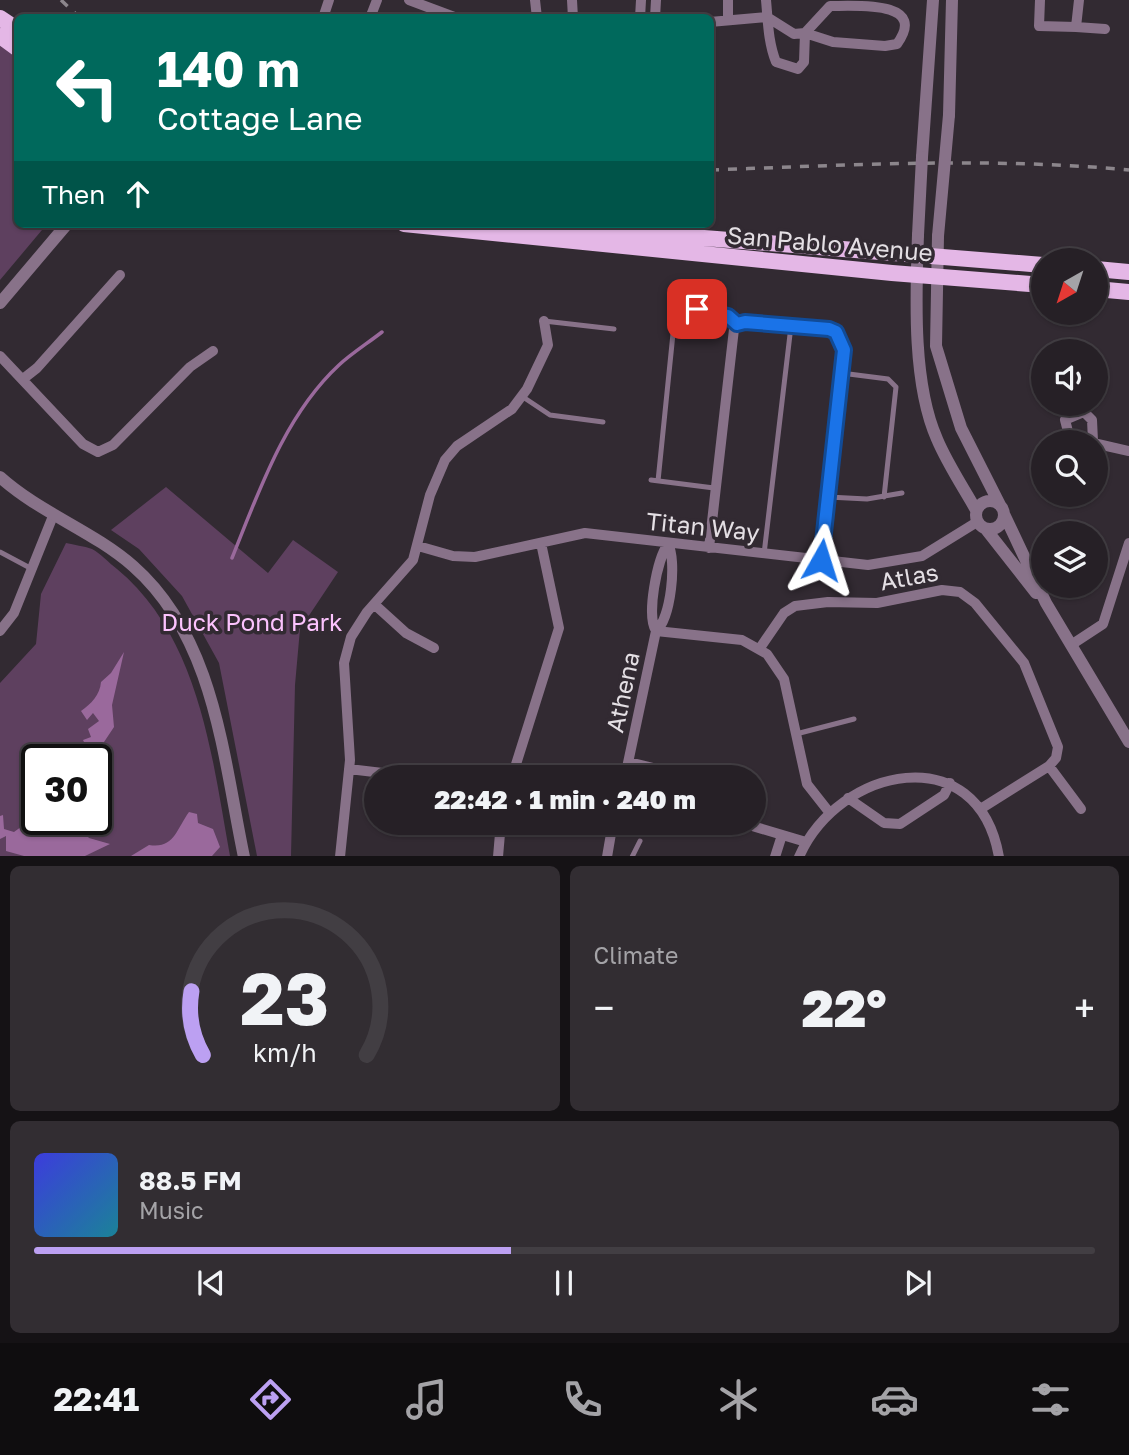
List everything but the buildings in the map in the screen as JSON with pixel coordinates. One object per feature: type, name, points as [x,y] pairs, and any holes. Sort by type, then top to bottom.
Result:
[{"type":"main road","name":"San Pablo Avenue","points":[[444,228],[1031,284]]},
{"type":"main road","name":"San Pablo Avenue","points":[[578,228],[1031,264]]},
{"type":"main road","points":[[1108,270],[1129,272]]},
{"type":"main road","points":[[1108,290],[1129,292]]},
{"type":"street","points":[[409,0],[446,14]]},
{"type":"street","points":[[728,0],[728,20]]},
{"type":"street","points":[[714,22],[767,17],[794,34],[804,33],[834,42],[886,46],[897,44],[904,34],[906,21],[903,15],[892,9],[830,6],[804,33],[804,62],[798,69],[776,62],[770,48],[767,17],[766,0]]},
{"type":"street","points":[[933,0],[916,275],[917,334],[936,438],[979,520],[1045,603],[1129,742]]},
{"type":"street","points":[[952,0],[949,115],[937,257],[936,346],[961,428],[1045,603]]},
{"type":"street","points":[[1040,0],[1039,26],[1105,29]]},
{"type":"street","points":[[1076,27],[1079,0]]},
{"type":"street","points":[[0,303],[64,228]]},
{"type":"street","points":[[23,379],[37,368],[120,275]]},
{"type":"street","points":[[340,856],[349,769],[344,688],[346,652],[359,622],[408,568],[418,546],[430,495],[445,460],[457,446],[503,416],[523,397],[548,345],[544,321]]},
{"type":"street","points":[[709,548],[732,337],[737,324],[745,322],[791,326],[836,332],[844,350],[821,560]]},
{"type":"street","points":[[0,356],[83,444],[98,452],[113,445],[190,367],[213,351]]},
{"type":"street","points":[[1068,430],[1065,419],[1084,412],[1092,420],[1091,430]]},
{"type":"street","points":[[1108,447],[1129,452]]},
{"type":"street","points":[[0,477],[53,516],[103,544],[134,567],[177,619],[208,688],[244,856]]},
{"type":"street","points":[[979,520],[987,501],[1002,510]]},
{"type":"street","points":[[979,520],[998,527],[1002,510]]},
{"type":"street","points":[[2,627],[14,613],[53,516]]},
{"type":"street","name":"Titan Way","points":[[418,546],[453,556],[475,557],[585,533],[868,565],[914,559],[936,549],[979,520]]},
{"type":"street","points":[[516,765],[559,628],[541,543]]},
{"type":"street","points":[[1071,645],[1102,624],[1129,543]]},
{"type":"street","name":"Athena","points":[[628,765],[656,631],[652,622],[659,560],[668,544]]},
{"type":"street","name":"Atlas","points":[[760,648],[784,613],[794,606],[836,602],[877,603],[948,589],[960,592],[983,613],[1020,657],[1032,678],[1058,740],[1058,753],[1049,766]]},
{"type":"street","points":[[374,604],[406,634],[433,648]]},
{"type":"street","points":[[656,631],[735,638],[760,648],[774,661],[785,679],[807,784],[829,812]]},
{"type":"street","name":"Athena","points":[[629,762],[641,765]]},
{"type":"street","points":[[982,808],[1049,766],[1081,809]]},
{"type":"street","points":[[349,769],[364,771]]},
{"type":"street","points":[[799,856],[806,842],[829,812],[874,785],[903,778],[933,779],[950,783],[968,794],[982,808],[994,833],[999,856]]},
{"type":"street","points":[[848,799],[884,823],[900,824],[944,795],[950,783]]},
{"type":"street","points":[[766,830],[806,842]]},
{"type":"street","points":[[498,856],[500,835]]},
{"type":"street","points":[[607,856],[611,835]]},
{"type":"street","points":[[775,856],[782,835]]},
{"type":"lane","points":[[714,488],[654,481],[675,314],[682,307],[711,310],[728,316],[737,324]]},
{"type":"lane","points":[[544,321],[614,329]]},
{"type":"lane","points":[[764,554],[791,326]]},
{"type":"lane","points":[[841,373],[888,379],[896,387],[884,497]]},
{"type":"lane","points":[[523,397],[550,415],[603,422]]},
{"type":"lane","points":[[828,497],[884,497],[902,493]]},
{"type":"lane","points":[[0,552],[32,569]]},
{"type":"lane","points":[[796,734],[854,719]]},
{"type":"lane","points":[[632,856],[640,841]]},
{"type":"green space","points":[[0,21],[14,31],[14,228],[44,228],[0,280]]},
{"type":"green space","name":"Duck Pond Park","points":[[166,487],[268,573],[293,540],[338,572],[300,629],[295,685],[291,856],[257,856],[219,663],[182,596],[139,549],[111,530]]},
{"type":"green space","points":[[66,543],[95,551],[145,597],[167,629],[198,701],[230,856],[0,856],[0,683],[36,644],[41,594]]},
{"type":"shaded area","points":[[124,652],[112,705],[114,727],[103,744],[85,744],[83,740],[91,737],[88,729],[99,721],[93,713],[87,720],[81,711],[94,699],[101,682],[111,673]]},
{"type":"shaded area","points":[[189,812],[197,814],[198,823],[213,829],[220,847],[212,856],[131,856],[149,845],[169,841]]},
{"type":"shaded area","points":[[3,815],[4,829],[14,832],[21,827],[21,835],[86,835],[110,844],[85,856],[24,856],[6,851],[6,836],[0,839],[0,816]]},
{"type":"waterway","points":[[232,558],[275,455],[303,407],[339,365],[382,332]]},
{"type":"railway","points":[[61,0],[76,14]]},
{"type":"railway","points":[[714,170],[972,163],[1129,170]]},
{"type":"route","points":[[697,309],[711,310],[728,316],[737,324],[745,322],[829,329],[836,332],[841,339],[844,350],[821,560]]}]
